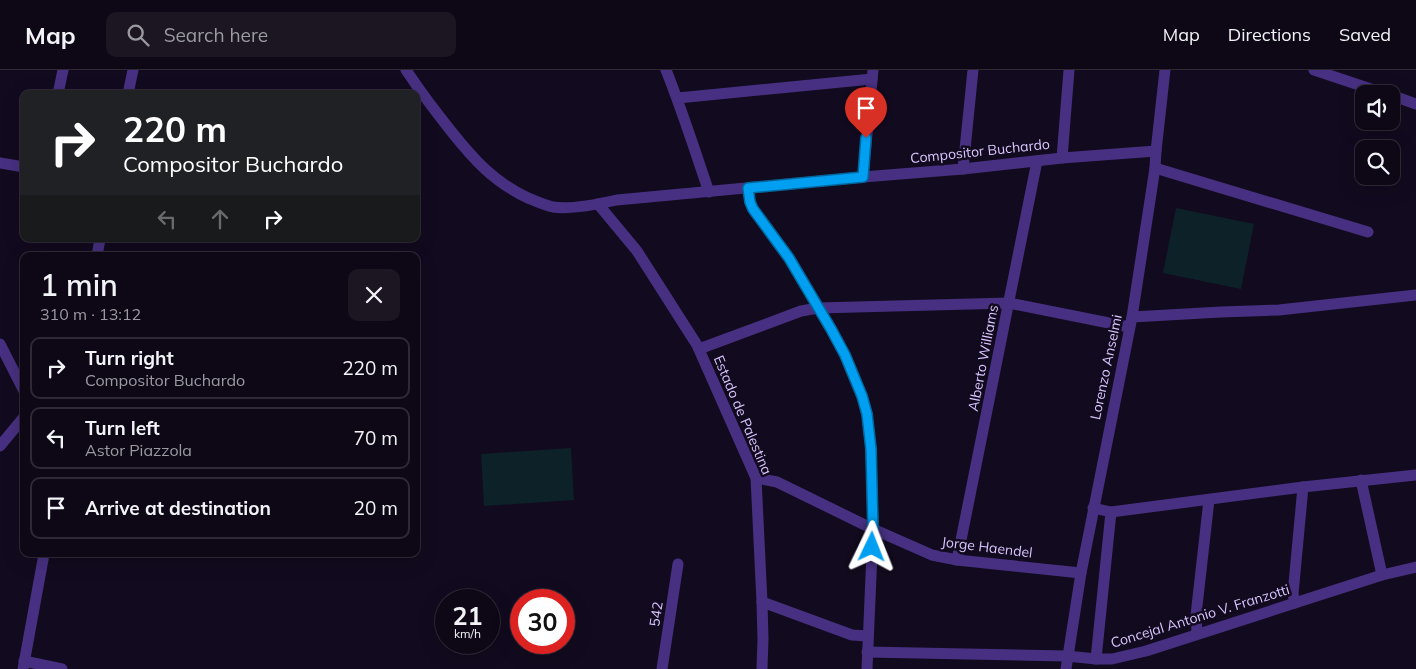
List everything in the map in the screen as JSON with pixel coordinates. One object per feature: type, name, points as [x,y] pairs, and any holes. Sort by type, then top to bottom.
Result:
[{"type":"street","points":[[59,90],[63,70]]},
{"type":"street","points":[[129,90],[133,70]]},
{"type":"street","name":"Compositor Buchardo","points":[[406,70],[415,90]]},
{"type":"street","points":[[666,70],[678,98],[709,192]]},
{"type":"street","points":[[963,169],[973,70]]},
{"type":"street","points":[[1062,158],[1070,70]]},
{"type":"street","name":"Lorenzo Anselmi","points":[[1066,669],[1080,573],[1130,322],[1155,168],[1165,70]]},
{"type":"street","points":[[1314,70],[1359,85]]},
{"type":"street","points":[[678,98],[873,74],[863,177]]},
{"type":"street","points":[[1400,99],[1416,104]]},
{"type":"street","name":"Compositor Buchardo","points":[[421,102],[472,158],[499,182],[513,191],[553,207],[1037,162],[1062,158],[1156,151]]},
{"type":"street","name":"Alberto Williams","points":[[957,560],[1037,162]]},
{"type":"street","points":[[0,163],[20,166]]},
{"type":"street","points":[[1155,168],[1368,232]]},
{"type":"street","points":[[748,188],[753,209],[789,258],[845,355],[862,396],[867,414],[871,449],[873,529],[867,669]]},
{"type":"street","name":"Estado de Palestina","points":[[598,204],[637,251],[699,349],[756,478],[762,602],[762,669]]},
{"type":"street","points":[[699,349],[801,311],[818,308],[1009,303],[1130,322],[1221,312],[1279,310],[1416,294]]},
{"type":"street","points":[[0,344],[20,383]]},
{"type":"street","points":[[0,446],[20,422]]},
{"type":"street","points":[[1093,508],[1111,512],[1303,487],[1416,475]]},
{"type":"street","name":"Jorge Haendel","points":[[756,478],[777,482],[873,529],[932,554],[957,560],[1080,573]]},
{"type":"street","points":[[1361,480],[1382,576]]},
{"type":"street","points":[[1295,603],[1293,594],[1303,487]]},
{"type":"street","points":[[1197,633],[1196,615],[1210,500]]},
{"type":"street","points":[[1096,659],[1111,512]]},
{"type":"street","points":[[43,557],[24,665],[62,669]]},
{"type":"street","name":"542","points":[[662,669],[678,564]]},
{"type":"street","name":"Concejal Antonio V. Franzotti","points":[[867,652],[1068,656],[1112,659],[1416,567]]},
{"type":"street","points":[[762,602],[852,635],[868,636]]},
{"type":"shaded area","points":[[1176,208],[1254,224],[1241,289],[1163,273]]},
{"type":"shaded area","points":[[571,448],[574,500],[484,506],[481,454]]},
{"type":"route","points":[[866,138],[863,177],[748,188],[753,209],[789,258],[831,329],[845,355],[862,396],[867,414],[871,449],[872,547]]}]
